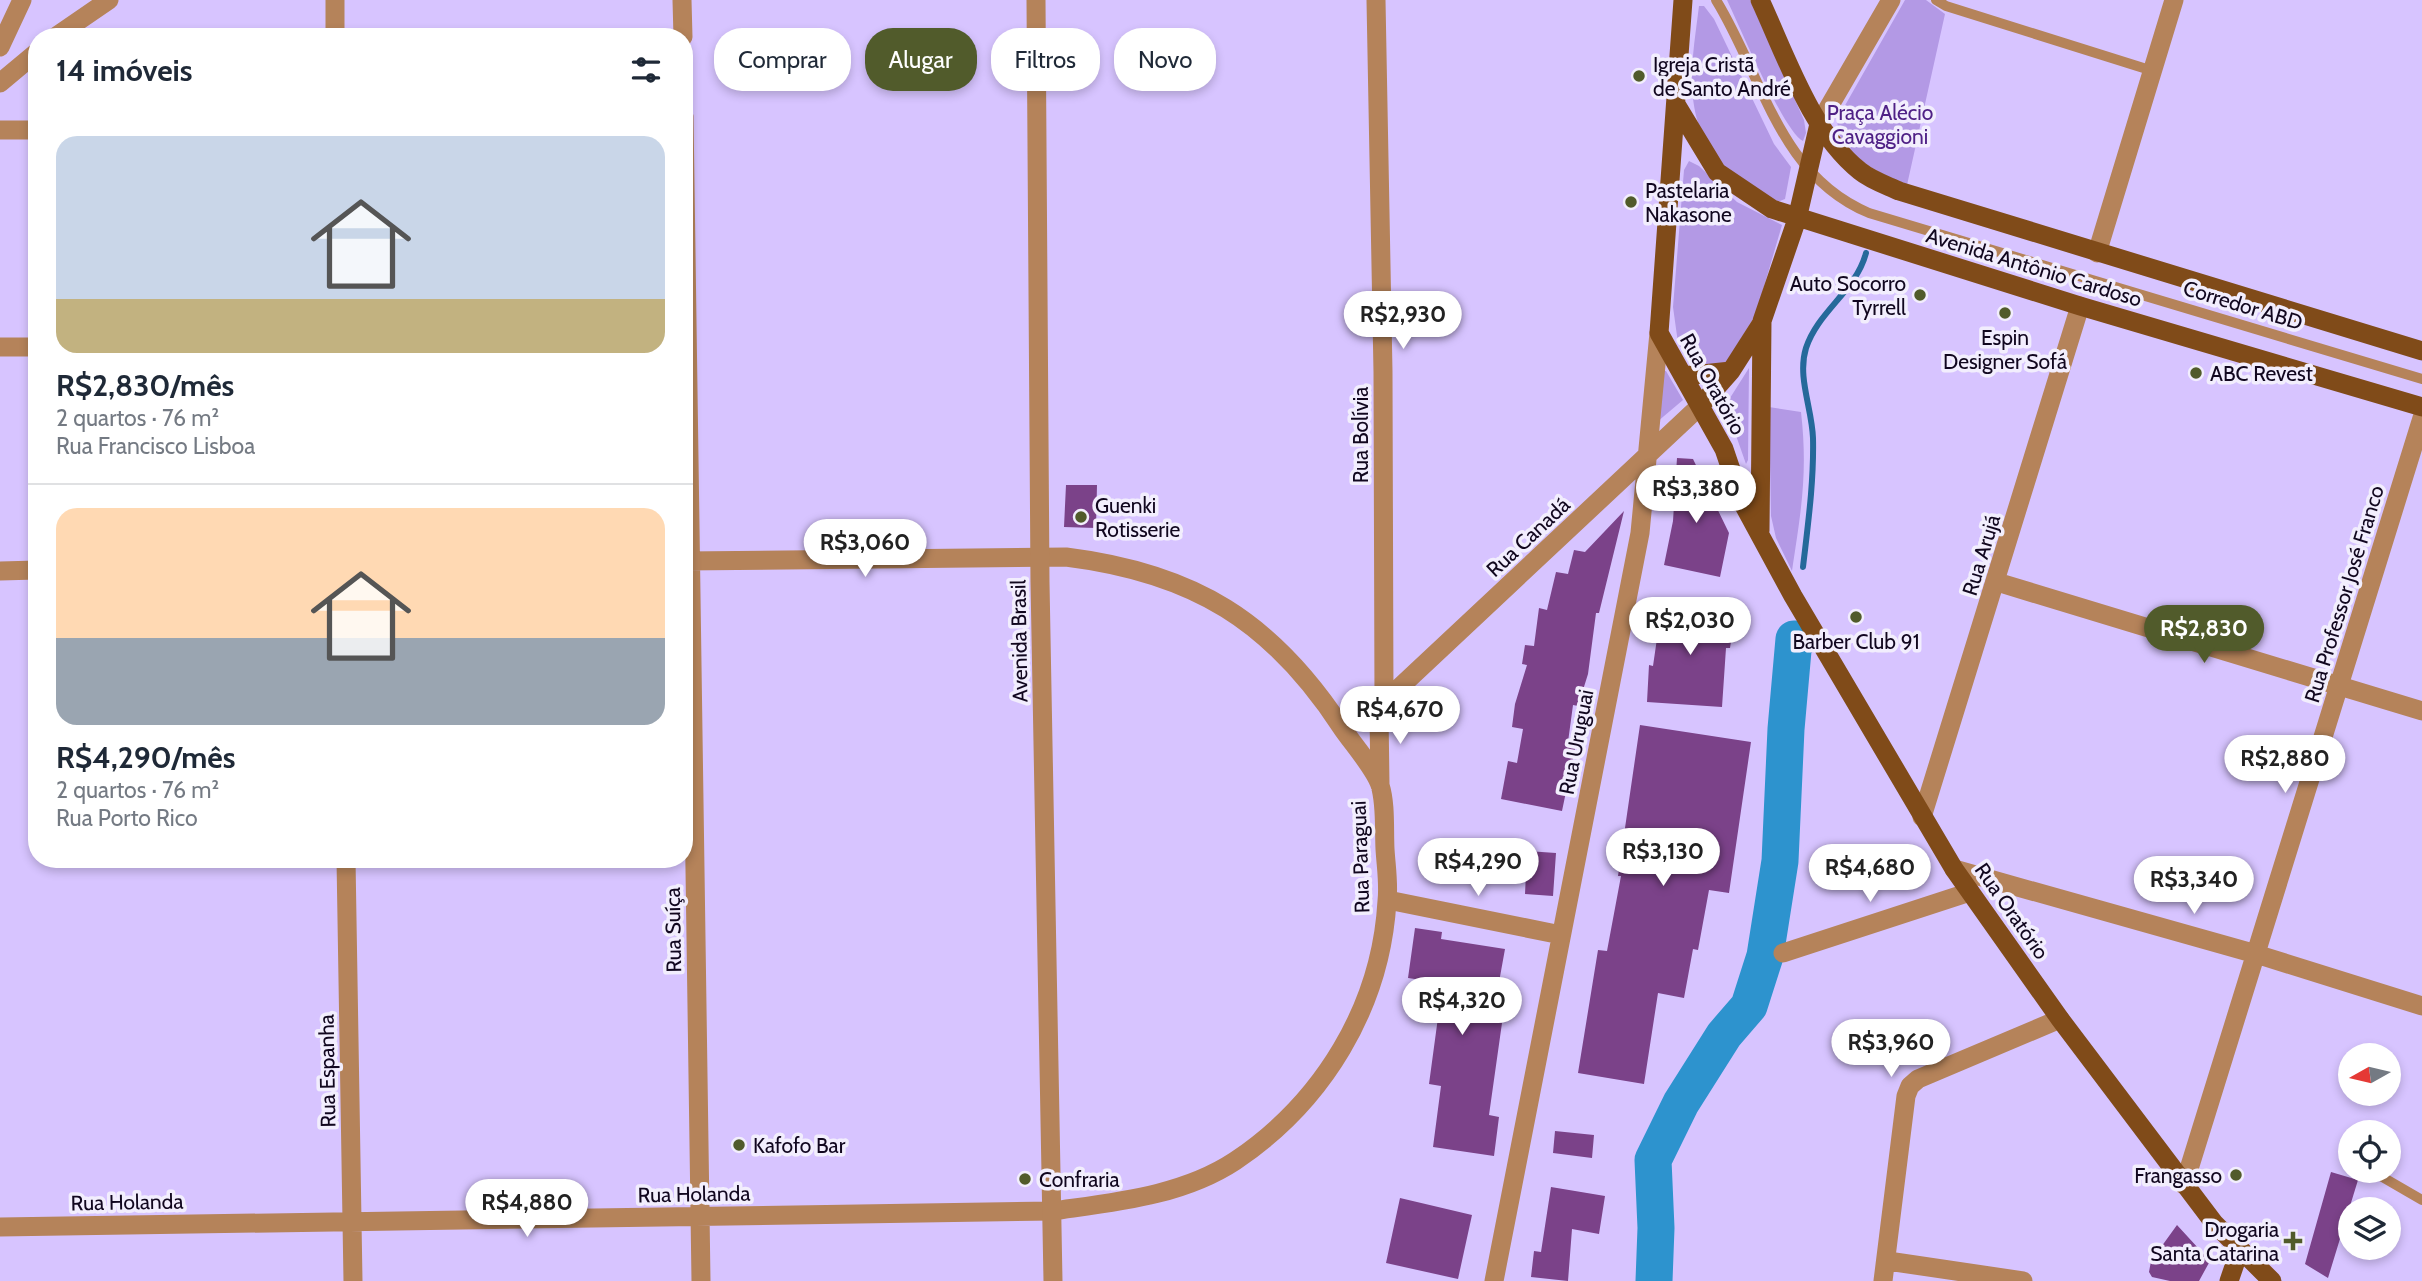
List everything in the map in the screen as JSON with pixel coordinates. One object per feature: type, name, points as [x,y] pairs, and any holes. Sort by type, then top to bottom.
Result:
[{"type":"main road","points":[[1760,0],[1819,124]]},
{"type":"main road","name":"Rua Oratório","points":[[1679,5],[1676,105],[1659,333],[1724,449],[1742,502],[1760,535],[1954,869],[2060,1019],[2184,1185],[2239,1252],[2272,1281]]},
{"type":"main road","name":"Avenida Antônio Cardoso","points":[[1676,105],[1717,172],[1745,193],[1797,219],[2422,407]]},
{"type":"main road","name":"Rua Oratório","points":[[1760,535],[1762,321],[1797,219],[1819,124]]},
{"type":"main road","name":"Avenida Antônio Cardoso","points":[[1819,124],[1842,155],[1862,173],[1879,182],[2097,253],[2422,351]]},
{"type":"main road","points":[[1701,405],[1731,371],[1762,321]]},
{"type":"main road","points":[[1683,376],[1731,371]]},
{"type":"main road","points":[[2229,1281],[2239,1252]]},
{"type":"street","points":[[0,47],[22,0]]},
{"type":"street","points":[[68,28],[109,0]]},
{"type":"street","points":[[335,0],[335,28]]},
{"type":"street","points":[[682,0],[683,28]]},
{"type":"street","name":"Avenida Brasil","points":[[1036,0],[1040,557],[1054,1281]]},
{"type":"street","name":"Rua Bolívia","points":[[1376,0],[1383,372],[1384,702],[1379,715],[1380,785]]},
{"type":"street","points":[[1819,124],[1891,0]]},
{"type":"street","points":[[2097,253],[2174,0]]},
{"type":"street","points":[[0,83],[28,60]]},
{"type":"street","points":[[0,130],[28,130]]},
{"type":"street","name":"Rua Arujá","points":[[1922,817],[1997,582],[2080,306]]},
{"type":"street","name":"Rua Uruguai","points":[[1494,1281],[1640,533],[1659,333]]},
{"type":"street","points":[[0,347],[28,347]]},
{"type":"street","name":"Rua Canadá","points":[[1384,702],[1701,405]]},
{"type":"street","name":"Rua Professor José Franco","points":[[2184,1185],[2422,418]]},
{"type":"street","name":"Rua Paraguai","points":[[693,561],[1040,557],[1100,561],[1144,570],[1224,606],[1259,631],[1296,664],[1321,695],[1380,785],[1388,900],[1381,950],[1359,1020],[1317,1086],[1278,1129],[1234,1161],[1200,1179],[1164,1192],[1053,1211]]},
{"type":"street","points":[[0,571],[28,570]]},
{"type":"street","points":[[1997,582],[2422,711]]},
{"type":"street","name":"Rua Suíça","points":[[693,842],[701,1281]]},
{"type":"street","name":"Rua Espanha","points":[[346,868],[353,1281]]},
{"type":"street","points":[[1954,869],[2256,954],[2422,1006]]},
{"type":"street","points":[[1783,953],[1970,892]]},
{"type":"street","points":[[1388,900],[1561,935]]},
{"type":"street","points":[[1883,1281],[1888,1261],[1906,1097],[1910,1086],[1918,1079],[2060,1019]]},
{"type":"street","name":"Rua Holanda","points":[[0,1227],[1053,1211]]},
{"type":"street","points":[[1888,1261],[2023,1281]]},
{"type":"lane","name":"Corredor ABD","points":[[1716,0],[1780,129],[1808,171],[1828,190],[1869,213],[2422,379]]},
{"type":"lane","points":[[1936,0],[1946,6],[2153,71]]},
{"type":"lane","points":[[2393,1183],[2422,1200]]},
{"type":"green space","points":[[1727,0],[1750,0],[1804,120],[1806,133],[1803,141],[1785,119],[1774,99]]},
{"type":"green space","name":"Praça Alécio Cavaggioni","points":[[1905,0],[1926,0],[1945,14],[1907,185],[1872,168],[1849,150],[1838,128],[1839,116]]},
{"type":"green space","points":[[1699,6],[1704,6],[1714,19],[1774,144],[1791,167],[1785,199],[1777,202],[1728,171],[1709,148],[1700,129],[1692,89]]},
{"type":"green space","points":[[1689,161],[1699,166],[1737,202],[1782,225],[1756,314],[1726,363],[1694,367],[1678,343],[1673,307],[1684,170]]},
{"type":"green space","points":[[1749,368],[1746,464],[1732,424],[1723,409]]},
{"type":"green space","points":[[1662,371],[1666,371],[1683,400],[1657,422]]},
{"type":"green space","points":[[1769,407],[1801,412],[1804,473],[1792,571],[1776,538],[1771,516]]},
{"type":"building","points":[[1677,458],[1693,459],[1729,533],[1720,577],[1664,565],[1673,521]]},
{"type":"building","points":[[1066,485],[1097,485],[1096,528],[1064,527]]},
{"type":"building","points":[[1624,511],[1599,613],[1596,613],[1588,674],[1578,706],[1573,705],[1568,742],[1576,744],[1562,811],[1501,799],[1508,761],[1517,763],[1523,729],[1512,727],[1515,704],[1527,665],[1522,664],[1525,645],[1534,646],[1539,608],[1547,610],[1556,572],[1568,574],[1574,550],[1585,552]]},
{"type":"building","points":[[1662,604],[1735,616],[1730,648],[1726,648],[1722,707],[1647,702],[1649,665],[1653,666]]},
{"type":"building","points":[[1640,725],[1751,742],[1729,893],[1709,890],[1698,950],[1693,949],[1684,998],[1658,993],[1644,1084],[1578,1073],[1598,950],[1607,951],[1621,876],[1618,876]]},
{"type":"building","points":[[1527,851],[1556,853],[1553,896],[1525,894]]},
{"type":"building","points":[[1415,928],[1442,932],[1441,939],[1505,949],[1492,1021],[1502,1023],[1489,1115],[1499,1117],[1494,1156],[1433,1147],[1441,1086],[1429,1084],[1439,1010],[1431,1009],[1435,982],[1408,978]]},
{"type":"building","points":[[1555,1131],[1594,1135],[1592,1158],[1553,1153]]},
{"type":"building","points":[[2331,1172],[2338,1174],[2338,1183],[2357,1183],[2353,1197],[2338,1197],[2338,1245],[2328,1278],[2305,1264]]},
{"type":"building","points":[[1551,1187],[1605,1196],[1599,1234],[1572,1229],[1568,1281],[1531,1277],[1534,1251],[1541,1252]]},
{"type":"building","points":[[1400,1198],[1472,1215],[1458,1279],[1386,1263]]},
{"type":"building","points":[[2177,1225],[2210,1261],[2199,1281],[2170,1281],[2152,1277],[2149,1272],[2151,1261]]},
{"type":"waterway","points":[[1803,567],[1813,454],[1812,427],[1803,370],[1806,348],[1819,323],[1854,279],[1866,253]]},
{"type":"waterway","points":[[1654,1281],[1656,1228],[1653,1160],[1681,1103],[1724,1035],[1749,1006],[1765,956],[1780,861],[1786,729],[1794,639]]},
{"type":"place","name":"Igreja Cristã de Santo André","points":[[1639,76]]},
{"type":"place","name":"Pastelaria Nakasone","points":[[1631,202]]},
{"type":"place","name":"Auto Socorro Tyrrell","points":[[1920,295]]},
{"type":"place","name":"Espin Designer Sofá","points":[[2005,313]]},
{"type":"place","name":"ABC Revest","points":[[2196,373]]},
{"type":"place","name":"Guenki Rotisserie","points":[[1081,517]]},
{"type":"place","name":"Barber Club 91","points":[[1856,617]]},
{"type":"place","name":"Kafofo Bar","points":[[739,1145]]},
{"type":"place","name":"Frangasso","points":[[2236,1175]]},
{"type":"place","name":"Confraria","points":[[1025,1179]]},
{"type":"place","name":"Drogaria Santa Catarina","points":[[2293,1241]]}]
